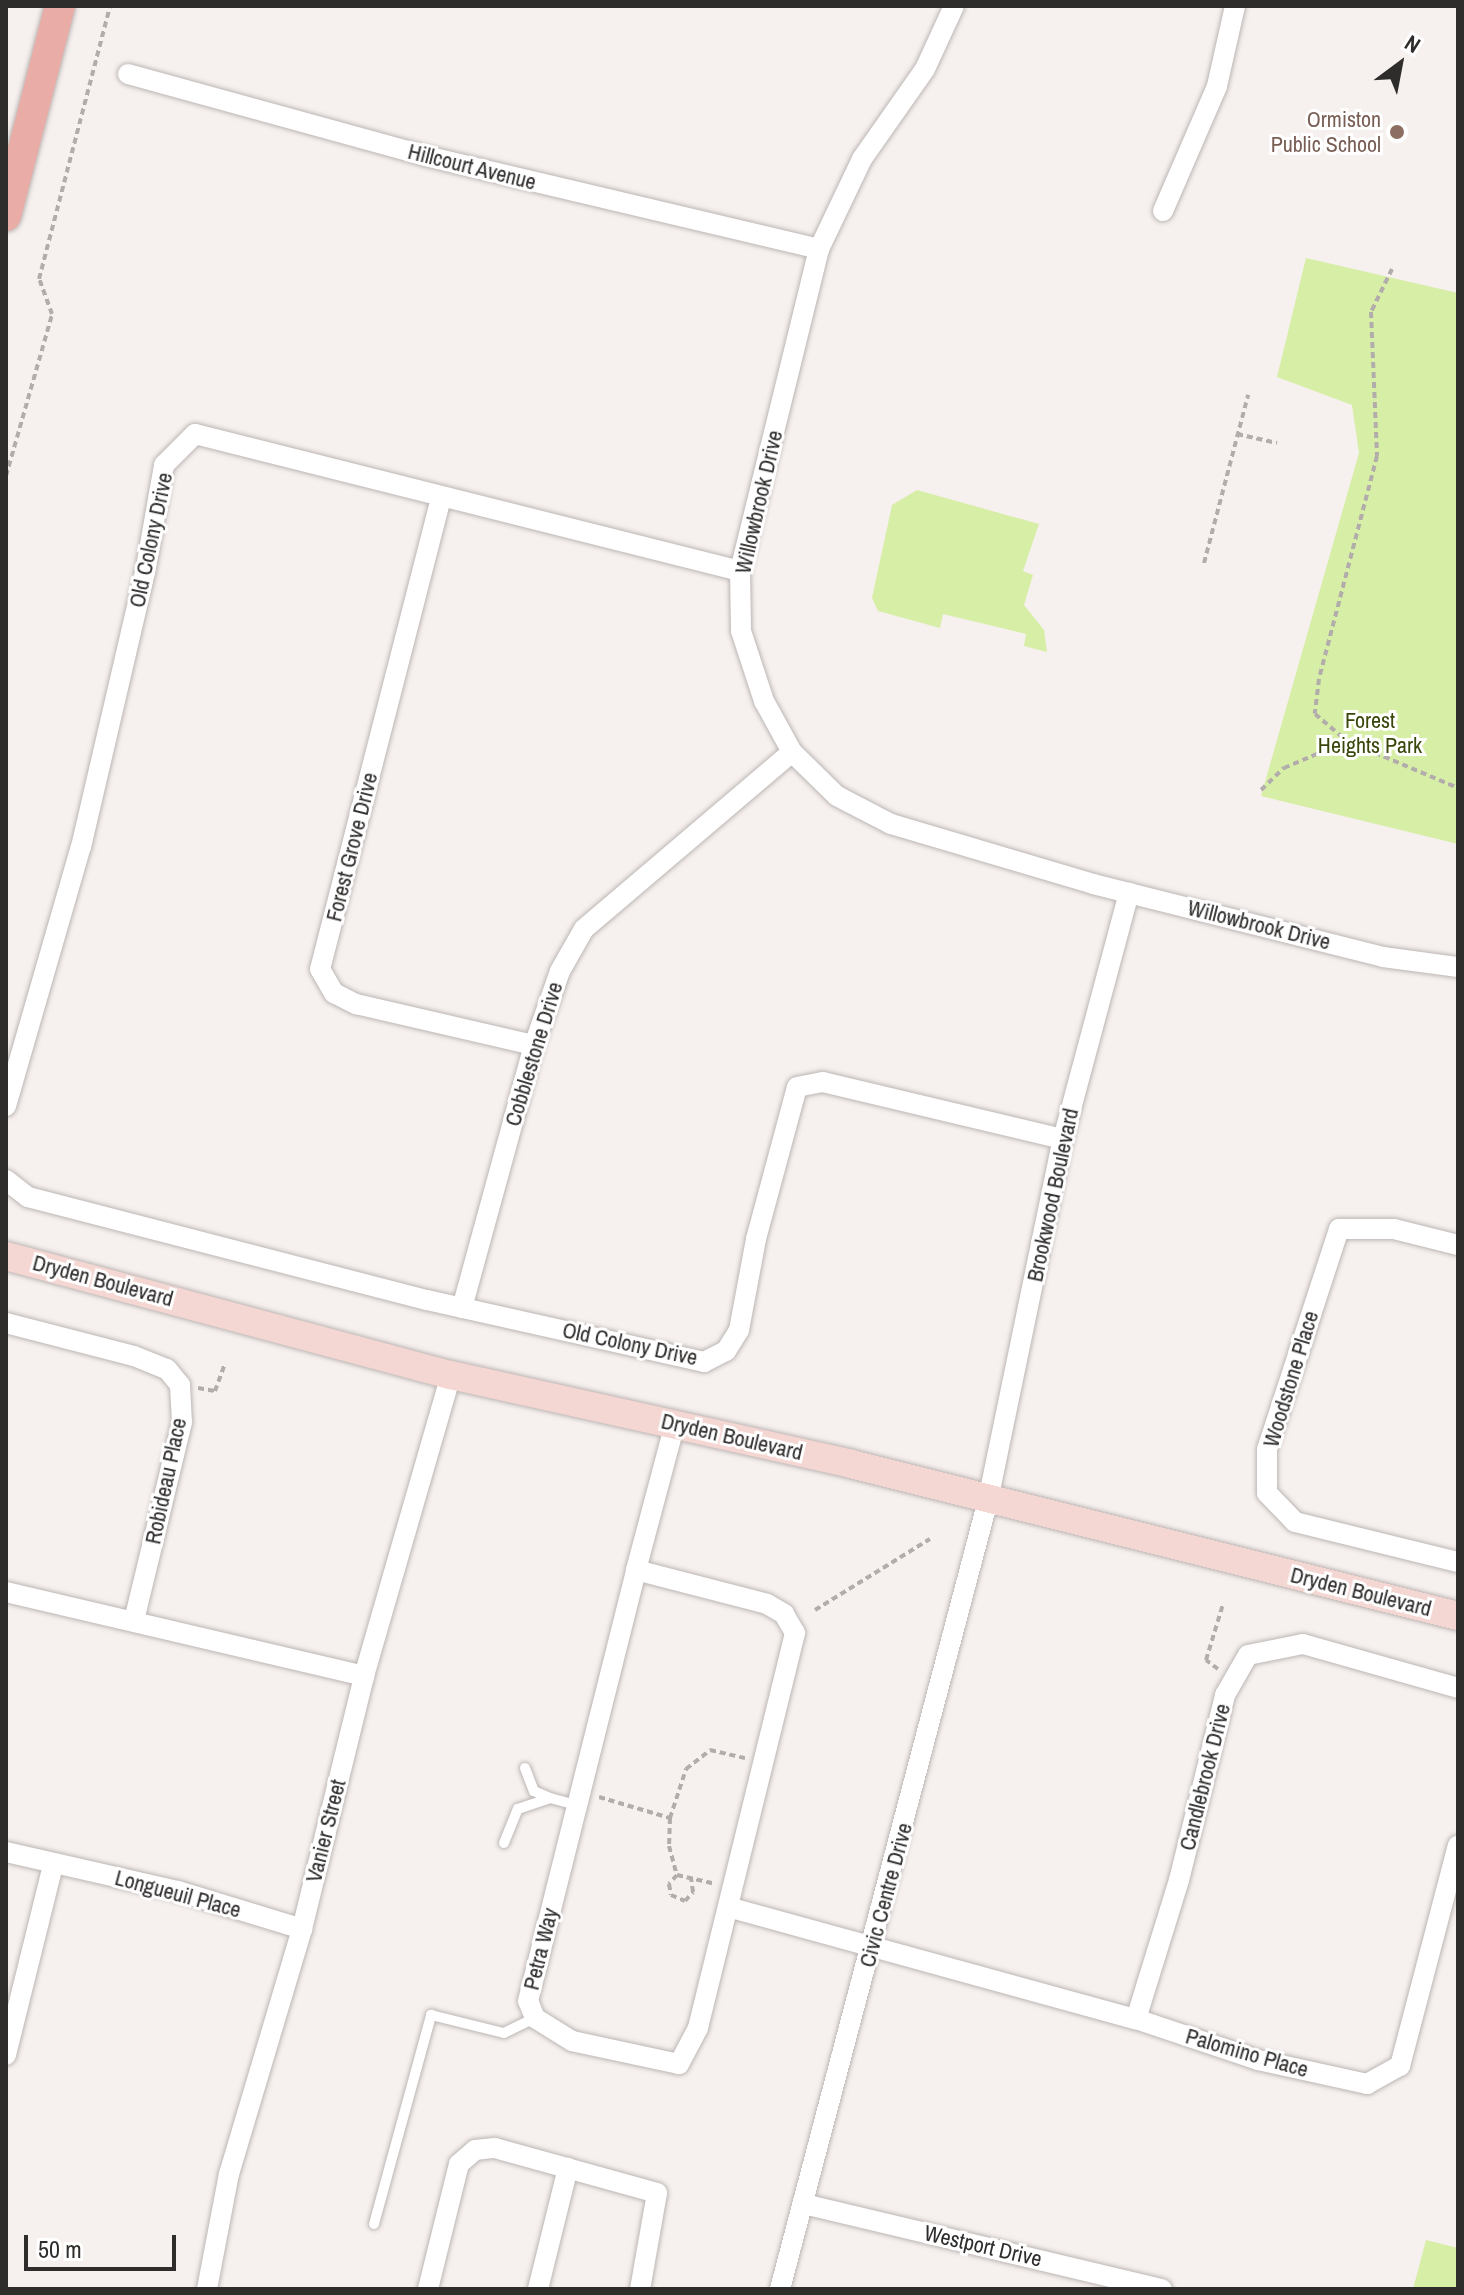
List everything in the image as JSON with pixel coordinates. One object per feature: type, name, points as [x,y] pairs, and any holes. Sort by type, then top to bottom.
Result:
[{"type":"main road","points":[[6,216],[60,6]]},
{"type":"street","name":"Willowbrook Drive","points":[[954,6],[925,69],[862,159],[819,249],[740,571],[741,631],[764,701],[792,752],[837,796],[891,824],[1129,893],[1383,957],[1458,967]]},
{"type":"street","points":[[1163,211],[1217,86],[1235,6]]},
{"type":"street","name":"Hillcourt Avenue","points":[[128,74],[426,156],[819,249]]},
{"type":"street","name":"Old Colony Drive","points":[[6,1106],[81,847],[145,573],[164,465],[195,434],[740,571]]},
{"type":"street","name":"Forest Grove Drive","points":[[441,498],[320,969],[334,993],[356,1004],[534,1045]]},
{"type":"street","name":"Cobblestone Drive","points":[[462,1308],[534,1045],[560,971],[584,929],[792,752]]},
{"type":"street","name":"Brookwood Boulevard","points":[[988,1500],[1063,1139],[1129,893]]},
{"type":"street","name":"Old Colony Drive","points":[[6,1180],[28,1197],[462,1308],[704,1362],[726,1351],[739,1330],[756,1239],[797,1087],[823,1082],[1063,1139]]},
{"type":"street","name":"Woodstone Place","points":[[1458,1245],[1394,1229],[1339,1229],[1267,1449],[1267,1493],[1295,1522],[1458,1562]]},
{"type":"street","name":"Dryden Boulevard","points":[[6,1256],[451,1375],[675,1423],[1458,1616]]},
{"type":"street","name":"Robideau Place","points":[[6,1323],[134,1356],[167,1369],[180,1385],[182,1422],[134,1620]]},
{"type":"street","name":"Vanier Street","points":[[207,2289],[229,2174],[302,1929],[364,1676],[451,1375]]},
{"type":"street","name":"Petra Way","points":[[636,1570],[767,1604],[790,1623],[794,1649],[698,2028],[679,2064],[572,2041],[535,2018],[528,2001],[636,1570],[675,1423]]},
{"type":"street","name":"Civic Centre Drive","points":[[780,2289],[988,1500]]},
{"type":"street","points":[[6,1592],[364,1676]]},
{"type":"street","name":"Candlebrook Drive","points":[[1136,2019],[1233,1681],[1248,1655],[1303,1644],[1458,1688]]},
{"type":"street","name":"Palomino Place","points":[[872,1948],[1136,2019],[1258,2060],[1367,2084],[1400,2066],[1458,1845]]},
{"type":"street","name":"Longueuil Place","points":[[6,1852],[178,1891],[302,1929]]},
{"type":"street","points":[[6,2055],[53,1865]]},
{"type":"street","points":[[730,1898],[872,1948]]},
{"type":"street","points":[[428,2289],[459,2164],[475,2150],[495,2148],[657,2193],[640,2289]]},
{"type":"street","points":[[538,2289],[568,2168]]},
{"type":"street","name":"Westport Drive","points":[[804,2204],[1162,2289]]},
{"type":"lane","points":[[525,1768],[534,1791],[550,1798]]},
{"type":"lane","points":[[504,1843],[518,1809],[550,1798],[579,1798]]},
{"type":"lane","points":[[374,2224],[431,2015],[504,2033],[535,2018]]},
{"type":"path","points":[[6,476],[52,314],[39,279],[110,6]]},
{"type":"path","points":[[1392,269],[1371,312],[1377,456],[1319,679],[1315,714],[1347,741],[1458,788]]},
{"type":"path","points":[[1204,563],[1248,395]]},
{"type":"path","points":[[1237,434],[1277,443]]},
{"type":"path","points":[[1261,790],[1284,768],[1347,741]]},
{"type":"path","points":[[180,1385],[215,1391],[225,1364]]},
{"type":"path","points":[[815,1610],[930,1539]]},
{"type":"path","points":[[1223,1604],[1206,1660],[1233,1681]]},
{"type":"path","points":[[677,1875],[669,1846],[670,1818],[686,1769],[710,1750],[765,1762]]},
{"type":"path","points":[[579,1798],[670,1818]]},
{"type":"path","points":[[677,1875],[691,1878],[730,1898]]},
{"type":"path","points":[[677,1875],[669,1884],[671,1895],[685,1901],[693,1892],[691,1878]]},
{"type":"green space","name":"Forest Heights Park","points":[[1306,258],[1458,293],[1458,844],[1261,796],[1359,453],[1352,405],[1277,377]]},
{"type":"green space","points":[[917,490],[1039,524],[1023,571],[1033,575],[1024,605],[1044,630],[1047,652],[1024,646],[1026,634],[943,614],[940,628],[878,611],[872,598],[892,505]]},
{"type":"green space","points":[[1426,2240],[1458,2248],[1458,2289],[1413,2289]]},
{"type":"place","name":"Ormiston Public School","points":[[1397,132]]}]
